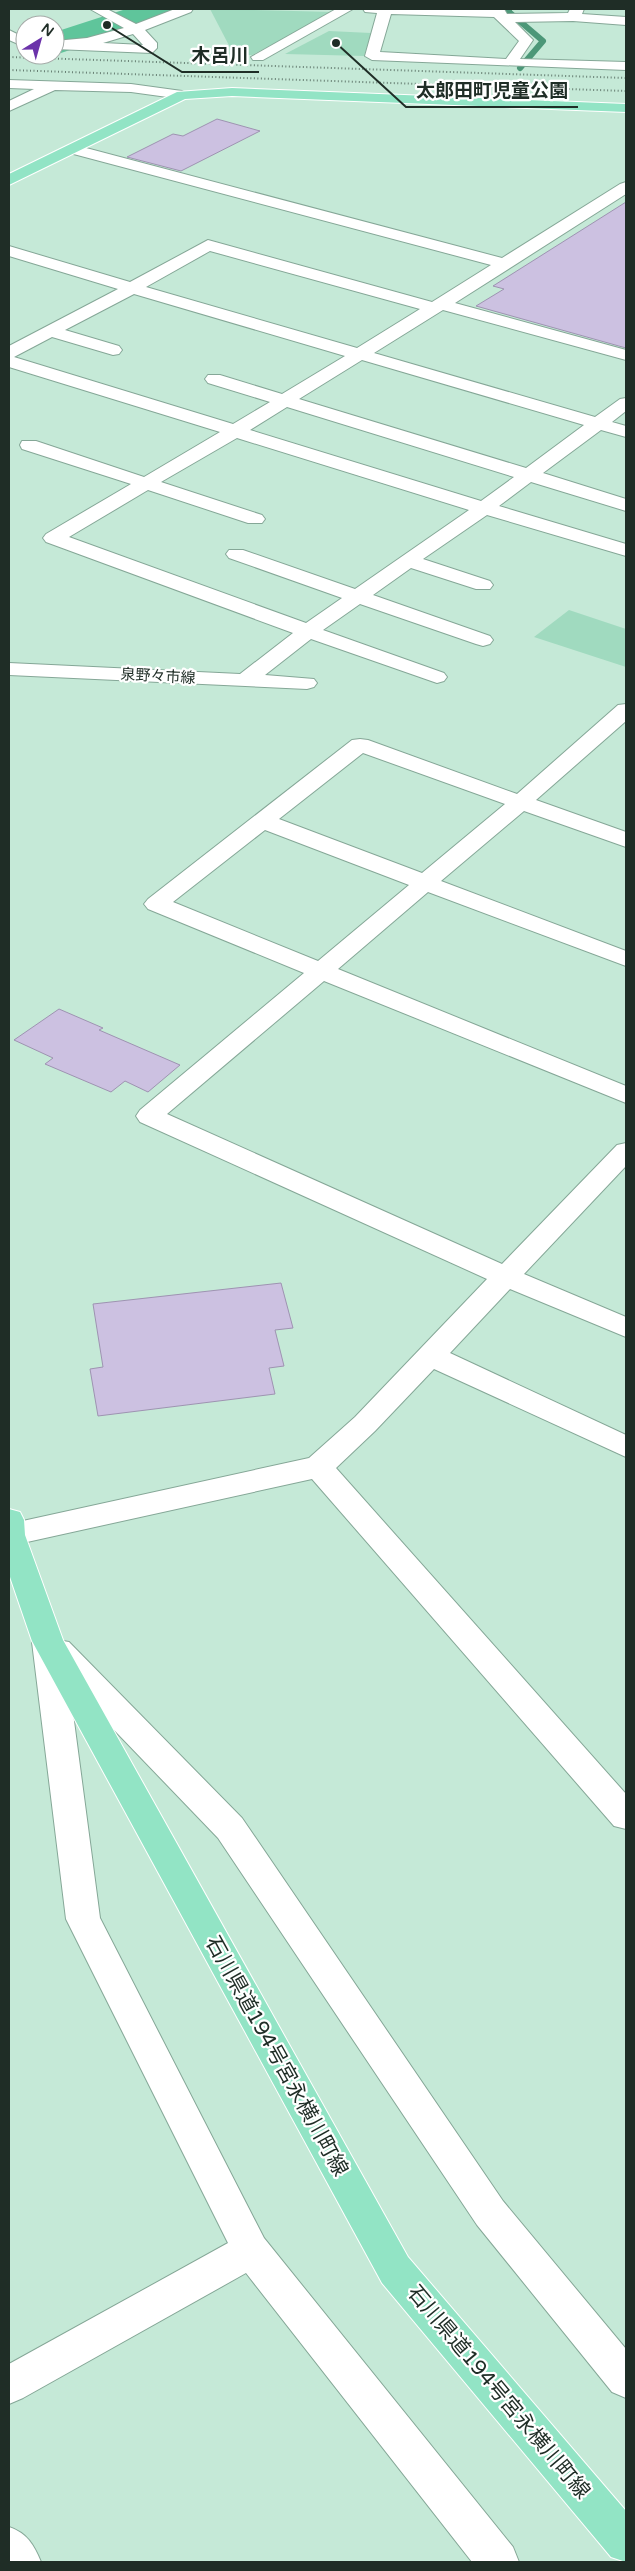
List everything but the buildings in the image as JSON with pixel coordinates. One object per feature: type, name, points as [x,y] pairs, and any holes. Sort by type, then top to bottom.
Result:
[{"type":"main road","points":[[9,180],[182,95],[232,92],[626,108]]},
{"type":"main road","name":"石川県道194号宮永横川町線","points":[[9,1530],[48,1641],[395,2270],[626,2542]]},
{"type":"street","points":[[90,21],[105,13],[126,9]]},
{"type":"street","points":[[67,45],[132,27],[186,9]]},
{"type":"street","points":[[258,57],[346,9]]},
{"type":"street","points":[[370,9],[505,15],[575,13],[626,21]]},
{"type":"street","points":[[386,9],[372,56],[520,64],[626,66]]},
{"type":"street","points":[[67,45],[147,50],[150,48],[150,43],[132,27],[105,13]]},
{"type":"street","points":[[505,15],[526,40],[520,64]]},
{"type":"street","points":[[9,84],[131,88],[182,95]]},
{"type":"street","points":[[9,107],[54,85]]},
{"type":"street","points":[[71,149],[506,264]]},
{"type":"street","points":[[437,677],[52,538],[284,401],[506,264],[626,187]]},
{"type":"street","points":[[9,353],[132,288],[208,245],[626,354]]},
{"type":"street","points":[[9,251],[626,432]]},
{"type":"street","points":[[50,331],[113,350]]},
{"type":"street","points":[[9,361],[626,550]]},
{"type":"street","points":[[214,379],[526,476],[626,505]]},
{"type":"street","points":[[244,680],[308,632],[484,508],[626,403]]},
{"type":"street","points":[[30,445],[255,519]]},
{"type":"street","points":[[236,554],[360,595],[483,640]]},
{"type":"street","points":[[408,561],[483,585]]},
{"type":"street","name":"泉野々市線","points":[[9,669],[307,683]]},
{"type":"street","points":[[626,710],[425,884],[149,1116],[504,1276],[626,1328]]},
{"type":"street","points":[[626,840],[522,801],[360,745],[156,904],[319,972],[626,1095]]},
{"type":"street","points":[[263,821],[626,959]]},
{"type":"street","points":[[9,1530],[318,1467],[365,1424],[504,1276],[624,1158]]},
{"type":"street","points":[[430,1355],[626,1447]]},
{"type":"street","points":[[318,1467],[626,1816]]},
{"type":"street","points":[[48,1641],[83,1919],[251,2250],[498,2562]]},
{"type":"street","points":[[48,1641],[230,1828],[490,2213],[626,2379]]},
{"type":"street","points":[[9,2385],[251,2250]]},
{"type":"street","points":[[9,2547],[20,2562]]},
{"type":"green space","points":[[210,9],[334,12],[252,55],[234,55]]},
{"type":"green space","points":[[329,31],[371,33],[364,56],[285,54]]},
{"type":"green space","points":[[569,610],[626,629],[626,667],[534,637]]},
{"type":"waterway","points":[[65,41],[159,9]]},
{"type":"waterway","points":[[509,9],[509,12],[543,41],[520,68]]},
{"type":"railway","points":[[9,57],[626,78]]},
{"type":"railway","points":[[9,70],[626,91]]},
{"type":"place","name":"木呂川","points":[[107,25]]},
{"type":"place","name":"太郎田町児童公園","points":[[336,43]]}]
